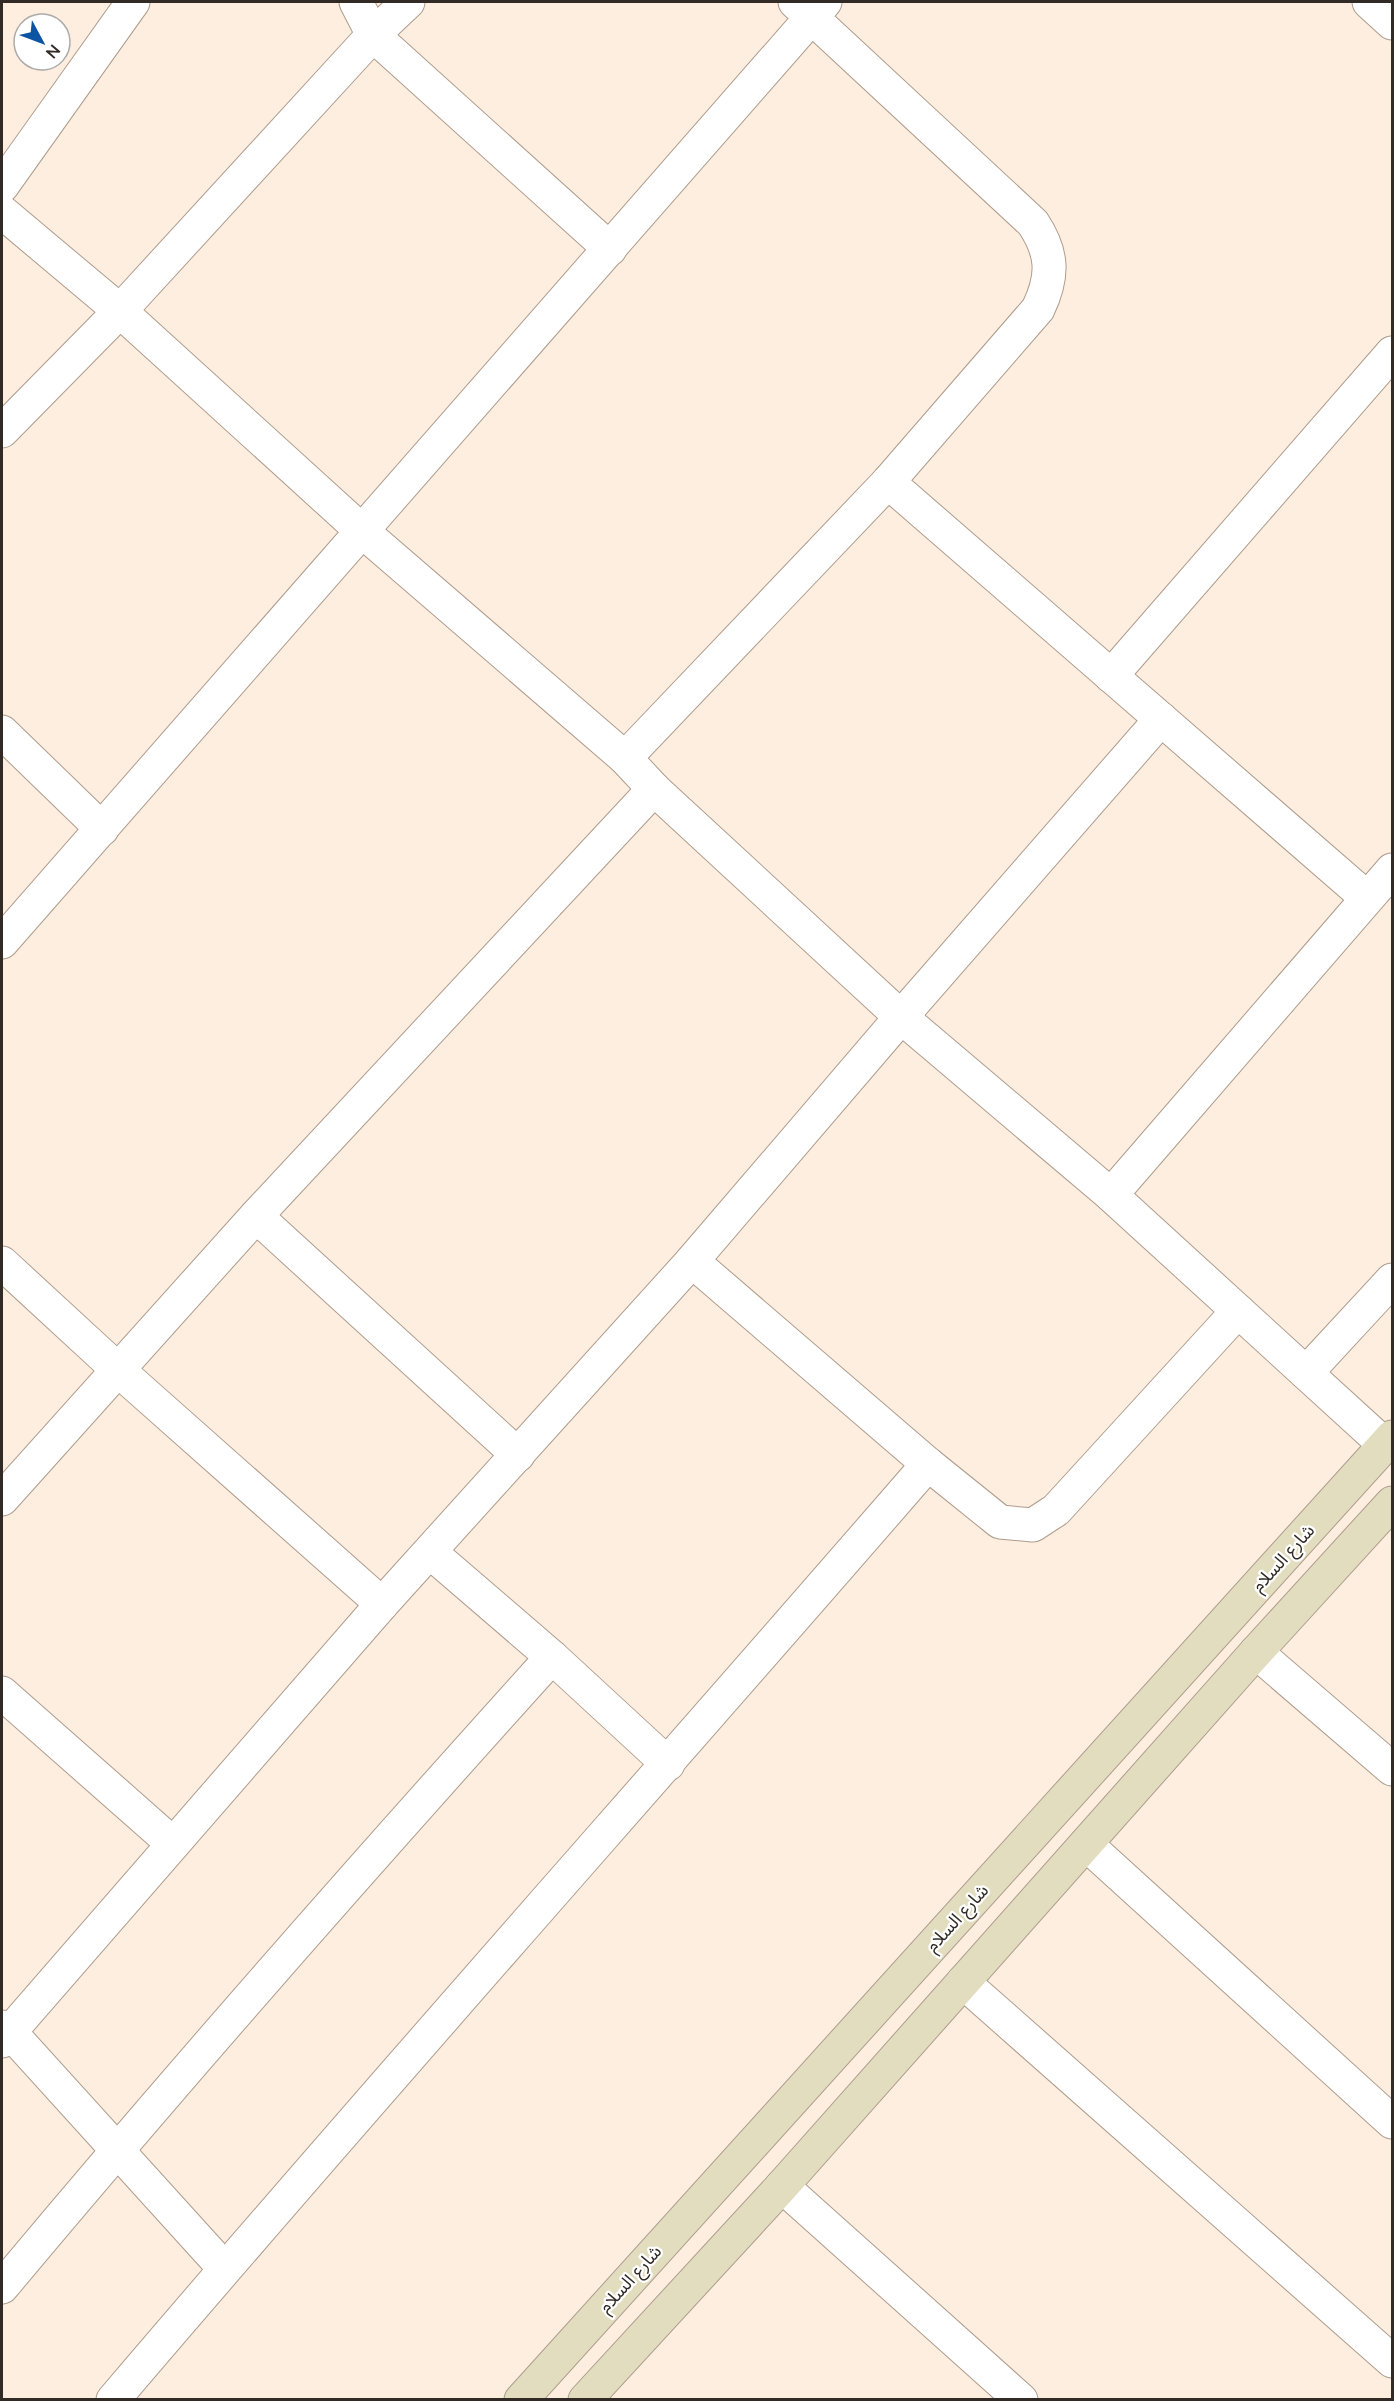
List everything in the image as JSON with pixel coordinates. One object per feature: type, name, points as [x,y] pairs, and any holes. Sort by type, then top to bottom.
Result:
[{"type":"main road","name":"شارع السلام","points":[[521,2400],[1389,1441]]},
{"type":"main road","points":[[596,2396],[1256,1652],[1392,1503]]},
{"type":"street","points":[[2,186],[133,2]]},
{"type":"street","points":[[356,2],[373,35],[610,249]]},
{"type":"street","points":[[2,431],[120,311],[373,35],[408,2]]},
{"type":"street","points":[[1369,2],[1392,23]]},
{"type":"street","points":[[2,942],[610,249],[810,6],[1033,223],[1043,238],[1049,256],[1050,274],[1046,292],[1038,309],[888,482],[625,758]]},
{"type":"street","points":[[2,212],[120,311],[362,531],[625,758],[654,789],[901,1017],[1111,1195],[1306,1373],[1389,1441]]},
{"type":"street","points":[[1112,676],[1392,353]]},
{"type":"street","points":[[888,482],[1367,898]]},
{"type":"street","points":[[224,2268],[117,2149],[4,2033],[382,1604],[692,1261],[1161,719]]},
{"type":"street","points":[[2,732],[102,829]]},
{"type":"street","points":[[2,1499],[256,1216],[654,789]]},
{"type":"street","points":[[1111,1195],[1392,870]]},
{"type":"street","points":[[256,1216],[518,1455]]},
{"type":"street","points":[[692,1261],[928,1464],[1000,1522],[1033,1525],[1056,1510],[1238,1311]]},
{"type":"street","points":[[2,1263],[117,1369],[382,1604]]},
{"type":"street","points":[[1306,1373],[1392,1280]]},
{"type":"street","points":[[113,2400],[224,2268],[668,1764],[928,1464]]},
{"type":"street","points":[[430,1552],[552,1657],[668,1764]]},
{"type":"street","points":[[1256,1652],[1392,1769]]},
{"type":"street","points":[[2,2286],[117,2149],[335,1898],[552,1657]]},
{"type":"street","points":[[2,1693],[172,1844]]},
{"type":"street","points":[[1086,1844],[1392,2122]]},
{"type":"street","points":[[963,1982],[1392,2361]]},
{"type":"street","points":[[782,2186],[1021,2400]]}]
